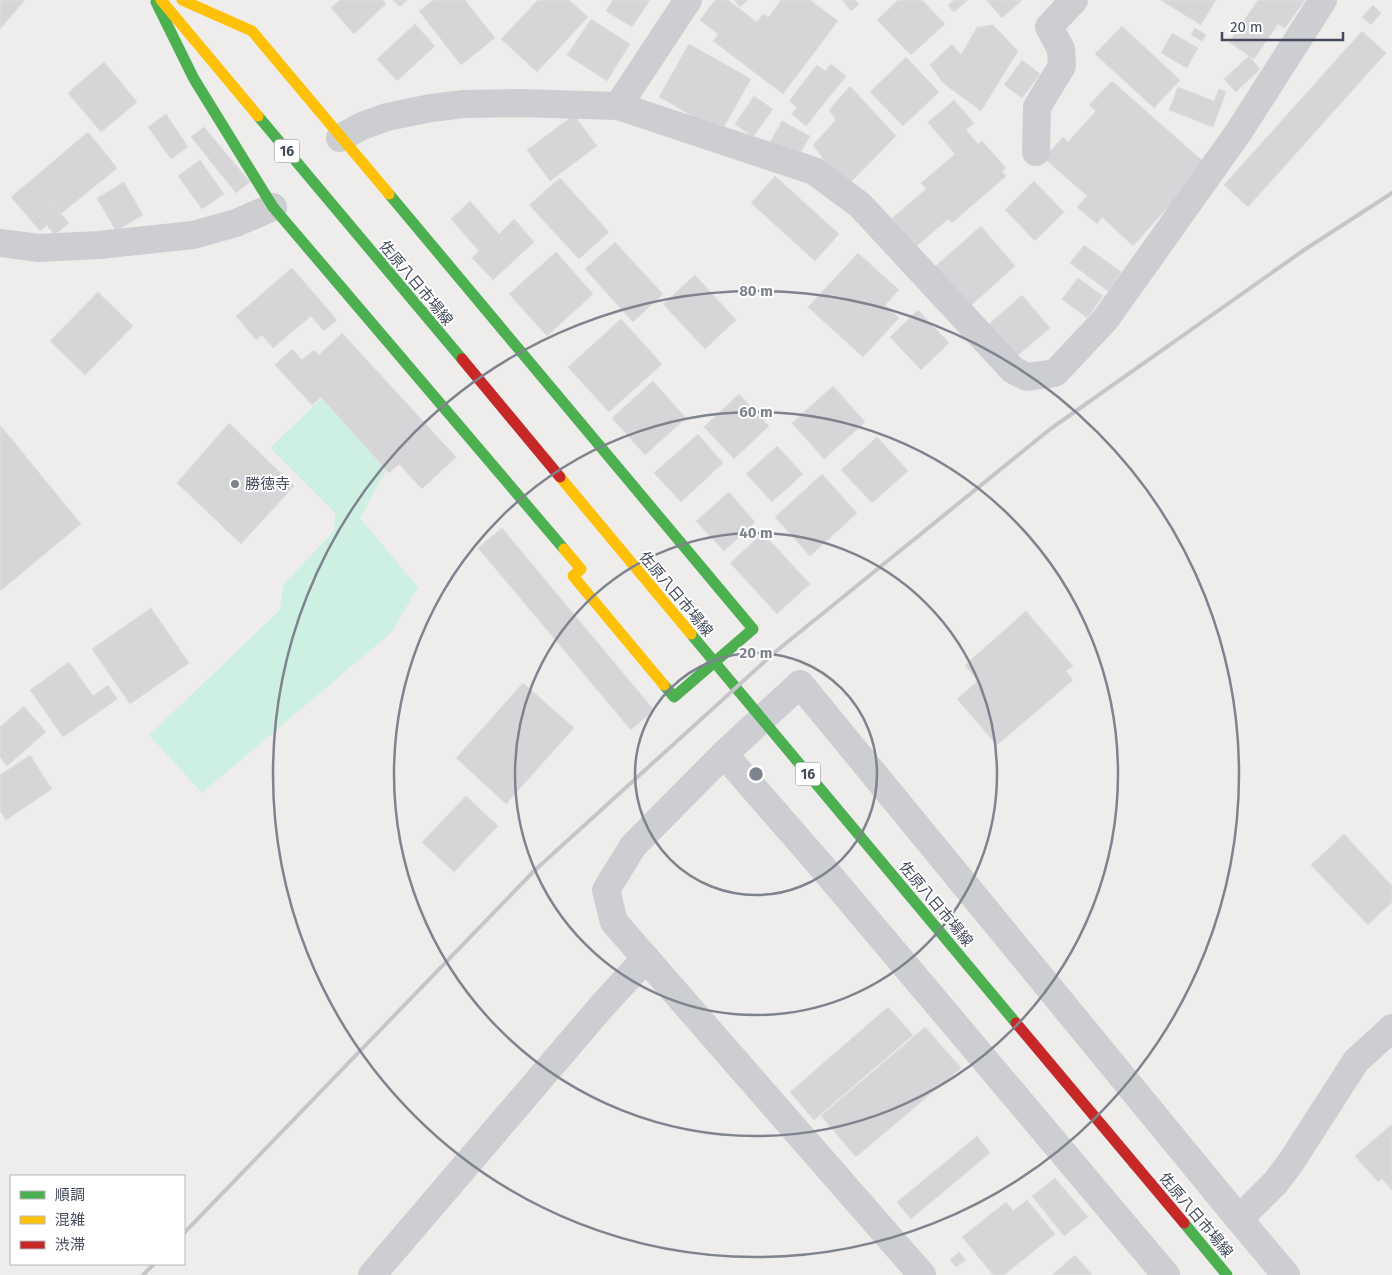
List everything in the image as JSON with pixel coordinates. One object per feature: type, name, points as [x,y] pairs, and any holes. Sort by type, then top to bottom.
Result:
[{"type":"street","points":[[155,0],[194,79],[273,207],[582,569],[573,576],[674,697],[753,630],[340,138],[252,30],[182,0]]},
{"type":"street","name":"佐原八日市場線","points":[[160,0],[1227,1275]]},
{"type":"street","points":[[618,106],[688,0]]},
{"type":"street","points":[[1036,152],[1037,107],[1062,66],[1061,49],[1049,27],[1074,0]]},
{"type":"street","points":[[340,138],[362,126],[387,117],[431,108],[464,104],[520,103],[618,106],[814,171],[860,205],[1013,370],[1027,377],[1042,376],[1055,374],[1104,320],[1238,133],[1323,0]]},
{"type":"street","points":[[0,243],[39,248],[193,235],[236,222],[273,207]]},
{"type":"street","points":[[922,1275],[614,922],[606,890],[633,846],[724,754],[800,684],[1286,1275]]},
{"type":"street","points":[[724,754],[823,868],[1166,1275]]},
{"type":"street","points":[[372,1275],[602,1006],[646,958]]},
{"type":"street","points":[[1240,1219],[1286,1169],[1356,1061],[1392,1028]]},
{"type":"green space","points":[[324,396],[391,461],[360,518],[418,587],[392,632],[202,793],[149,735],[280,610],[283,585],[334,531],[335,513],[270,448]]},
{"type":"building","points":[[0,0],[25,0],[0,29]]},
{"type":"building","points":[[340,0],[383,0],[386,4],[354,34],[331,8]]},
{"type":"building","points":[[393,0],[407,0],[400,7]]},
{"type":"building","points":[[433,0],[465,0],[495,38],[461,65],[419,11]]},
{"type":"building","points":[[538,0],[569,0],[588,17],[537,72],[501,39]]},
{"type":"building","points":[[613,0],[650,0],[632,27],[606,11]]},
{"type":"building","points":[[715,0],[728,0],[757,22],[763,14],[769,17],[781,0],[810,0],[838,21],[783,94],[713,41],[718,34],[700,20]]},
{"type":"building","points":[[734,0],[748,0],[740,7]]},
{"type":"building","points":[[842,0],[855,0],[859,4],[851,11]]},
{"type":"building","points":[[898,0],[922,0],[945,24],[911,55],[877,20]]},
{"type":"building","points":[[954,0],[968,0],[954,12],[948,5]]},
{"type":"building","points":[[986,0],[1022,0],[1002,18]]},
{"type":"building","points":[[1160,0],[1216,0],[1201,25]]},
{"type":"building","points":[[1258,0],[1305,0],[1285,28],[1278,24],[1254,59],[1229,42]]},
{"type":"building","points":[[1373,5],[1381,13],[1371,25],[1362,17]]},
{"type":"building","points":[[591,19],[630,44],[607,81],[567,55]]},
{"type":"building","points":[[415,24],[435,46],[397,81],[377,59]]},
{"type":"building","points":[[993,25],[1018,51],[981,111],[943,83],[930,65],[952,44],[961,55],[977,27]]},
{"type":"building","points":[[1122,26],[1180,80],[1154,108],[1095,54]]},
{"type":"building","points":[[1195,28],[1206,35],[1202,41],[1191,35]]},
{"type":"building","points":[[1362,31],[1386,53],[1248,207],[1224,185]]},
{"type":"building","points":[[1172,33],[1198,48],[1187,68],[1161,53]]},
{"type":"building","points":[[689,44],[751,79],[721,132],[659,97]]},
{"type":"building","points":[[1249,56],[1260,69],[1236,92],[1224,79]]},
{"type":"building","points":[[906,57],[939,92],[903,126],[870,92]]},
{"type":"building","points":[[1022,60],[1040,74],[1022,98],[1004,85]]},
{"type":"building","points":[[104,62],[137,102],[101,132],[68,93]]},
{"type":"building","points":[[831,64],[846,76],[806,126],[792,114],[797,107],[789,101],[817,65],[825,71]]},
{"type":"building","points":[[1112,81],[1206,164],[1133,246],[1102,217],[1097,224],[1077,207],[1087,196],[1044,158],[1063,137],[1068,142],[1096,111],[1089,105]]},
{"type":"building","points":[[850,86],[896,136],[845,188],[813,145],[836,120],[829,110]]},
{"type":"building","points":[[1178,87],[1214,101],[1219,89],[1226,92],[1213,127],[1169,110]]},
{"type":"building","points":[[754,96],[773,109],[753,137],[735,124]]},
{"type":"building","points":[[954,100],[974,123],[966,130],[978,144],[982,141],[1006,168],[1002,171],[1006,176],[952,223],[948,219],[913,249],[889,221],[926,189],[921,183],[955,154],[928,122]]},
{"type":"building","points":[[166,114],[188,147],[171,159],[148,127]]},
{"type":"building","points":[[574,115],[597,146],[550,181],[527,150]]},
{"type":"building","points":[[782,121],[810,136],[796,161],[768,146]]},
{"type":"building","points":[[204,127],[250,182],[236,193],[191,137]]},
{"type":"building","points":[[88,132],[117,168],[40,231],[11,197]]},
{"type":"building","points":[[200,160],[224,194],[202,209],[178,176]]},
{"type":"building","points":[[775,176],[839,234],[815,261],[751,203]]},
{"type":"building","points":[[560,178],[609,232],[579,259],[529,205]]},
{"type":"building","points":[[1034,181],[1064,212],[1035,241],[1005,210]]},
{"type":"building","points":[[124,182],[143,215],[116,231],[97,198]]},
{"type":"building","points":[[470,201],[499,234],[514,219],[534,242],[493,280],[472,258],[479,251],[451,219]]},
{"type":"building","points":[[51,202],[69,223],[55,235],[37,214]]},
{"type":"building","points":[[981,226],[1015,266],[965,311],[930,271]]},
{"type":"building","points":[[615,242],[663,294],[633,322],[585,269]]},
{"type":"building","points":[[1084,245],[1121,272],[1108,291],[1070,263]]},
{"type":"building","points":[[556,252],[593,294],[547,336],[509,294]]},
{"type":"building","points":[[858,253],[899,290],[885,305],[899,318],[863,357],[808,307]]},
{"type":"building","points":[[292,268],[337,320],[324,331],[311,316],[273,348],[262,335],[256,340],[236,316]]},
{"type":"building","points":[[695,275],[736,320],[705,349],[663,304]]},
{"type":"building","points":[[1078,278],[1103,296],[1087,318],[1062,299]]},
{"type":"building","points":[[98,292],[133,326],[85,375],[50,341]]},
{"type":"building","points":[[1022,295],[1050,328],[1009,363],[981,331]]},
{"type":"building","points":[[918,310],[949,343],[921,370],[890,337]]},
{"type":"building","points":[[621,319],[662,364],[609,412],[568,367]]},
{"type":"building","points":[[342,333],[456,457],[422,489],[399,464],[389,473],[321,397],[312,405],[275,365],[292,349],[302,360],[314,350],[319,355]]},
{"type":"building","points":[[653,381],[686,418],[645,455],[612,418]]},
{"type":"building","points":[[833,386],[865,422],[824,459],[792,423]]},
{"type":"building","points":[[739,394],[769,426],[734,459],[704,427]]},
{"type":"building","name":"勝徳寺","points":[[229,423],[294,486],[241,544],[177,483]]},
{"type":"building","points":[[0,425],[81,524],[0,591]]},
{"type":"building","points":[[698,434],[723,463],[681,502],[654,473]]},
{"type":"building","points":[[877,437],[908,471],[872,503],[841,470]]},
{"type":"building","points":[[777,446],[803,474],[772,502],[746,474]]},
{"type":"building","points":[[822,474],[857,513],[810,556],[775,517]]},
{"type":"building","points":[[729,492],[755,522],[724,551],[696,521]]},
{"type":"building","points":[[502,528],[654,710],[631,730],[478,548]]},
{"type":"building","points":[[763,533],[810,584],[777,614],[730,563]]},
{"type":"building","points":[[151,608],[189,663],[130,704],[92,649]]},
{"type":"building","points":[[1026,611],[1073,666],[1066,671],[1073,680],[997,745],[957,699],[978,681],[965,665]]},
{"type":"building","points":[[69,662],[93,696],[108,685],[117,699],[63,737],[30,690]]},
{"type":"building","points":[[523,683],[574,728],[506,804],[456,758]]},
{"type":"building","points":[[24,706],[46,732],[7,766],[0,757],[0,727]]},
{"type":"building","points":[[30,755],[52,789],[6,820],[0,811],[0,775]]},
{"type":"building","points":[[466,796],[498,826],[454,872],[422,842]]},
{"type":"building","points":[[1344,834],[1392,886],[1392,902],[1368,925],[1311,865]]},
{"type":"building","points":[[888,1007],[913,1035],[814,1120],[790,1092]]},
{"type":"building","points":[[925,1027],[961,1068],[856,1157],[821,1116]]},
{"type":"building","points":[[1392,1124],[1392,1190],[1382,1179],[1378,1182],[1355,1156]]},
{"type":"building","points":[[977,1136],[990,1153],[911,1219],[897,1202]]},
{"type":"building","points":[[1055,1178],[1088,1217],[1064,1236],[1032,1196]]},
{"type":"building","points":[[1027,1200],[1055,1234],[1004,1275],[993,1275],[962,1237],[1006,1202],[1013,1211]]},
{"type":"building","points":[[959,1252],[966,1260],[956,1267],[950,1260]]},
{"type":"building","points":[[1075,1255],[1092,1275],[1052,1275]]},
{"type":"railway","points":[[185,1232],[534,871],[774,653],[1049,430],[1304,250],[1392,193]]},
{"type":"railway","points":[[143,1275],[153,1265]]},
{"type":"traffic: fast","points":[[156,2],[194,79],[273,207],[564,549]]},
{"type":"traffic: fast","points":[[258,116],[462,359]]},
{"type":"traffic: fast","points":[[389,194],[753,629],[674,697],[664,685]]},
{"type":"traffic: fast","points":[[691,634],[1016,1023]]},
{"type":"traffic: fast","points":[[1184,1223],[1227,1275]]},
{"type":"traffic: slow","points":[[161,0],[258,116]]},
{"type":"traffic: slow","points":[[182,0],[252,31],[389,194]]},
{"type":"traffic: slow","points":[[560,477],[691,634]]},
{"type":"traffic: slow","points":[[564,549],[581,569],[573,576],[664,685]]},
{"type":"traffic: jam","points":[[462,359],[560,477]]},
{"type":"traffic: jam","points":[[1016,1023],[1184,1223]]},
{"type":"place","name":"勝徳寺","points":[[235,484]]}]
